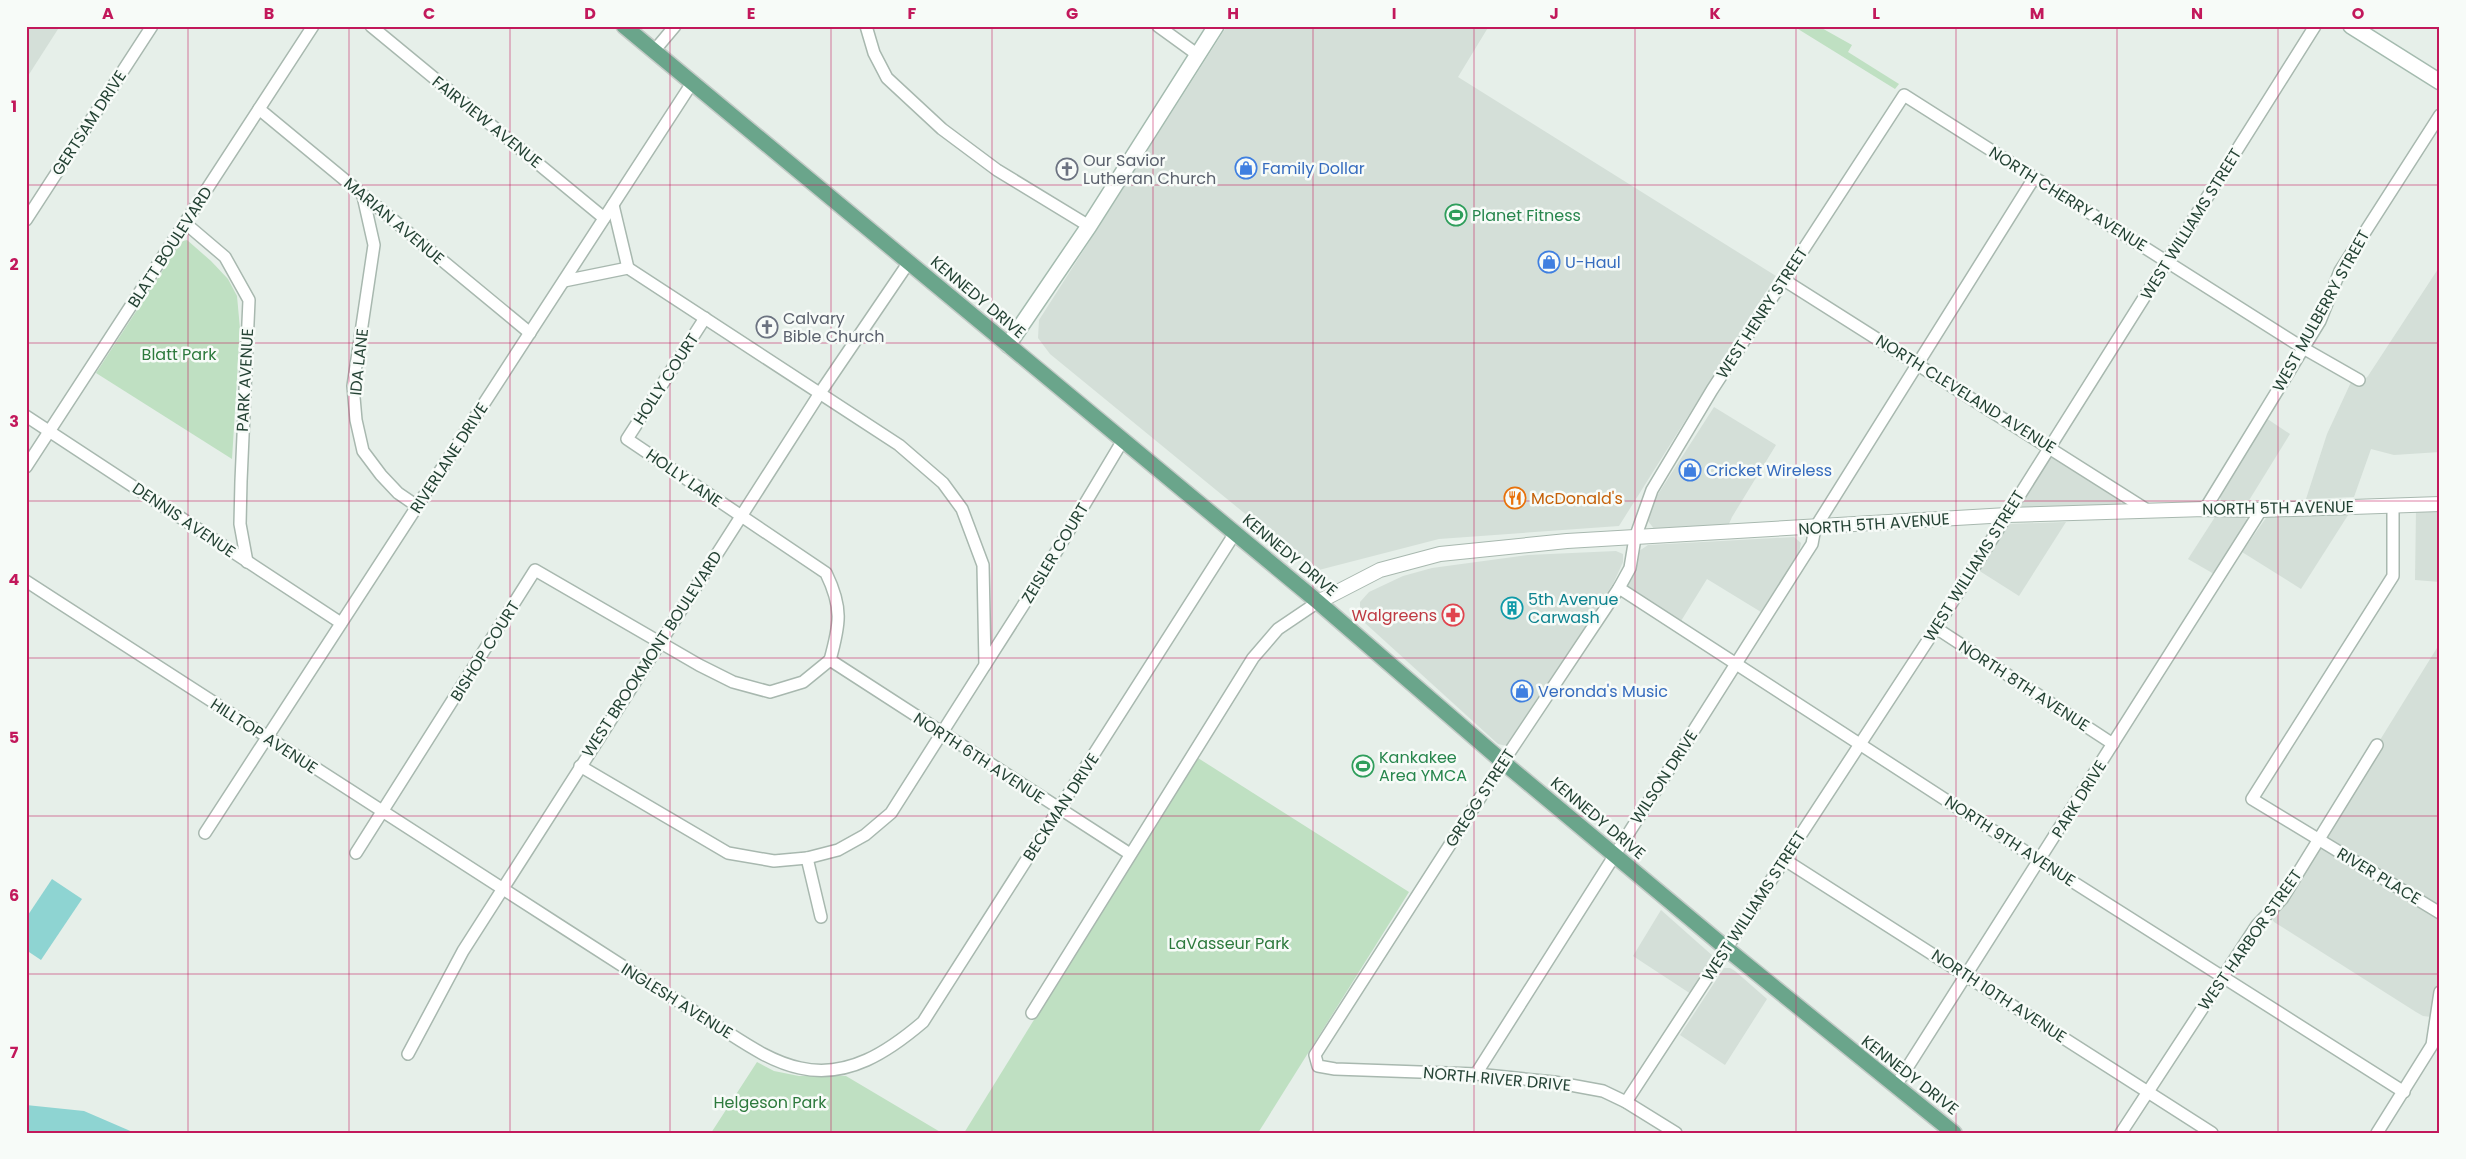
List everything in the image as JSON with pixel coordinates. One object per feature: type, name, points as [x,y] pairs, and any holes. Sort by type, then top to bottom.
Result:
[{"type":"main road","name":"KENNEDY DRIVE","points":[[624,26],[1318,602],[1503,762],[1727,949],[1954,1133]]},
{"type":"main road","points":[[1008,345],[1089,226],[1216,26]]},
{"type":"main road","points":[[2351,26],[2440,82]]},
{"type":"street","name":"GERTSAM DRIVE","points":[[26,220],[152,26]]},
{"type":"street","name":"BLATT BOULEVARD","points":[[26,467],[313,26]]},
{"type":"street","name":"FAIRVIEW AVENUE","points":[[371,26],[604,218]]},
{"type":"street","points":[[654,51],[675,26]]},
{"type":"street","points":[[866,26],[874,53],[886,78],[942,129],[997,170],[1089,226]]},
{"type":"street","points":[[1158,26],[1198,55]]},
{"type":"street","name":"WEST WILLIAMS STREET","points":[[1626,1102],[1936,628],[2315,26]]},
{"type":"street","name":"RIVERLANE DRIVE","points":[[205,832],[692,83]]},
{"type":"street","name":"NORTH CHERRY AVENUE","points":[[1904,95],[2303,348],[2360,380]]},
{"type":"street","name":"WEST HENRY STREET","points":[[1635,538],[1652,490],[1712,390],[1904,95]]},
{"type":"street","name":"MARIAN AVENUE","points":[[259,109],[530,333]]},
{"type":"street","name":"WEST MULBERRY STREET","points":[[2205,509],[2320,321],[2340,271],[2440,115]]},
{"type":"street","name":"WILSON DRIVE","points":[[1476,1074],[1812,544],[1816,528],[1917,363],[2034,178]]},
{"type":"street","name":"IDA LANE","points":[[364,196],[374,245],[353,386],[356,420],[363,451],[398,493],[417,506]]},
{"type":"street","points":[[613,205],[628,268],[899,445],[943,482],[962,509],[983,565],[985,665]]},
{"type":"street","name":"PARK AVENUE","points":[[185,223],[225,257],[249,300],[240,481],[240,524],[247,562]]},
{"type":"street","name":"WEST BROOKMONT BOULEVARD","points":[[408,1054],[463,951],[580,766],[820,393],[909,262]]},
{"type":"street","points":[[564,280],[628,268]]},
{"type":"street","name":"NORTH CLEVELAND AVENUE","points":[[1784,280],[2049,446],[2147,510]]},
{"type":"street","name":"HOLLY COURT","points":[[627,439],[704,318]]},
{"type":"street","name":"DENNIS AVENUE","points":[[26,416],[341,623]]},
{"type":"street","name":"HOLLY LANE","points":[[627,439],[741,518]]},
{"type":"street","name":"ZEISLER COURT","points":[[580,766],[728,853],[774,862],[807,858],[838,850],[865,835],[891,813],[943,734],[1123,440]]},
{"type":"street","name":"NORTH 5TH AVENUE","points":[[1318,602],[1380,570],[1440,554],[1567,541],[1816,528],[2007,515],[2440,504]]},
{"type":"street","name":"RIVER PLACE","points":[[2393,505],[2393,576],[2252,799],[2440,913]]},
{"type":"street","name":"PARK DRIVE","points":[[1895,1087],[2261,510]]},
{"type":"street","points":[[661,642],[699,665],[733,682],[770,692],[803,682],[830,660],[839,630],[837,596],[826,573],[741,518]]},
{"type":"street","name":"BECKMAN DRIVE","points":[[866,1062],[896,1045],[923,1022],[1235,533]]},
{"type":"street","name":"GREGG STREET","points":[[1314,1055],[1503,762],[1619,588],[1630,568],[1635,538]]},
{"type":"street","name":"BISHOP COURT","points":[[356,853],[535,570],[661,642]]},
{"type":"street","name":"HILLTOP AVENUE","points":[[26,581],[503,889]]},
{"type":"street","name":"NORTH 9TH AVENUE","points":[[1619,588],[2040,861],[2404,1092]]},
{"type":"street","points":[[1032,1013],[1265,641],[1278,629],[1318,602]]},
{"type":"street","name":"NORTH 8TH AVENUE","points":[[1936,628],[2113,744]]},
{"type":"street","name":"NORTH 6TH AVENUE","points":[[830,660],[1059,810],[1130,854]]},
{"type":"street","name":"WEST HARBOR STREET","points":[[2121,1133],[2256,925],[2282,899],[2377,745]]},
{"type":"street","points":[[807,858],[821,917]]},
{"type":"street","name":"NORTH 10TH AVENUE","points":[[1785,860],[2212,1133]]},
{"type":"street","name":"INGLESH AVENUE","points":[[503,889],[635,975],[768,1057],[801,1069],[834,1069],[866,1062]]},
{"type":"street","points":[[2377,1133],[2432,1045],[2440,992]]},
{"type":"street","name":"NORTH RIVER DRIVE","points":[[1314,1055],[1318,1066],[1334,1069],[1476,1074],[1564,1084],[1603,1091],[1626,1102],[1676,1133]]},
{"type":"shaded area","points":[[26,26],[60,26],[26,79]]},
{"type":"shaded area","points":[[1227,26],[1489,26],[1458,77],[1776,276],[1619,526],[1439,539],[1315,571],[1050,354],[1038,338],[1039,320]]},
{"type":"shaded area","points":[[2440,266],[2440,452],[2394,455],[2371,449],[2354,497],[2306,499],[2327,434],[2352,380],[2363,381],[2368,376]]},
{"type":"shaded area","points":[[1714,407],[1776,445],[1728,526],[1655,530],[1648,521],[1647,516],[1653,502]]},
{"type":"shaded area","points":[[2266,418],[2290,434],[2248,502],[2221,501],[2219,494]]},
{"type":"shaded area","points":[[2052,456],[2119,498],[2121,503],[2119,505],[2022,508],[2022,501]]},
{"type":"shaded area","points":[[2440,508],[2440,582],[2415,580],[2416,509]]},
{"type":"shaded area","points":[[2350,512],[2301,589],[2242,552],[2268,515]]},
{"type":"shaded area","points":[[2240,516],[2247,519],[2247,522],[2214,574],[2188,559],[2215,517]]},
{"type":"shaded area","points":[[2066,522],[2019,596],[1978,570],[2008,524]]},
{"type":"shaded area","points":[[1794,537],[1801,543],[1799,553],[1761,612],[1707,579],[1681,621],[1627,586],[1639,551],[1648,545]]},
{"type":"shaded area","points":[[1616,551],[1623,554],[1623,562],[1614,582],[1507,746],[1498,744],[1365,623],[1360,615],[1360,602],[1369,592],[1403,576],[1432,568],[1528,555]]},
{"type":"shaded area","points":[[2440,643],[2440,1018],[2423,1016],[2416,1012],[2274,922],[2271,917],[2289,898],[2383,744],[2380,740]]},
{"type":"shaded area","points":[[1661,910],[1714,957],[1691,994],[1633,956]]},
{"type":"shaded area","points":[[1724,968],[1730,968],[1735,971],[1767,999],[1725,1065],[1680,1035]]},
{"type":"green space","points":[[1798,26],[1818,26],[1852,45],[1848,52],[1899,84],[1895,89],[1798,29]]},
{"type":"green space","name":"Blatt Park","points":[[187,240],[228,279],[237,296],[240,329],[232,459],[96,373],[178,247],[183,241]]},
{"type":"green space","name":"LaVasseur Park","points":[[1198,758],[1409,892],[1258,1133],[964,1133],[1189,769]]},
{"type":"green space","name":"Helgeson Park","points":[[757,1062],[774,1071],[799,1076],[846,1076],[942,1133],[711,1133]]},
{"type":"water","points":[[52,879],[82,899],[41,960],[26,950],[26,918]]},
{"type":"water","points":[[26,1105],[84,1111],[135,1133],[26,1133]]},
{"type":"place","name":"Family Dollar","points":[[1246,168]]},
{"type":"place","name":"Our Savior Lutheran Church","points":[[1067,169]]},
{"type":"place","name":"Planet Fitness","points":[[1456,215]]},
{"type":"place","name":"U-Haul","points":[[1549,262]]},
{"type":"place","name":"Calvary Bible Church","points":[[767,327]]},
{"type":"place","name":"Cricket Wireless","points":[[1690,470]]},
{"type":"place","name":"McDonald's","points":[[1515,498]]},
{"type":"place","name":"5th Avenue Carwash","points":[[1512,608]]},
{"type":"place","name":"Walgreens","points":[[1453,615]]},
{"type":"place","name":"Veronda's Music","points":[[1522,691]]},
{"type":"place","name":"Kankakee Area YMCA","points":[[1363,766]]}]
